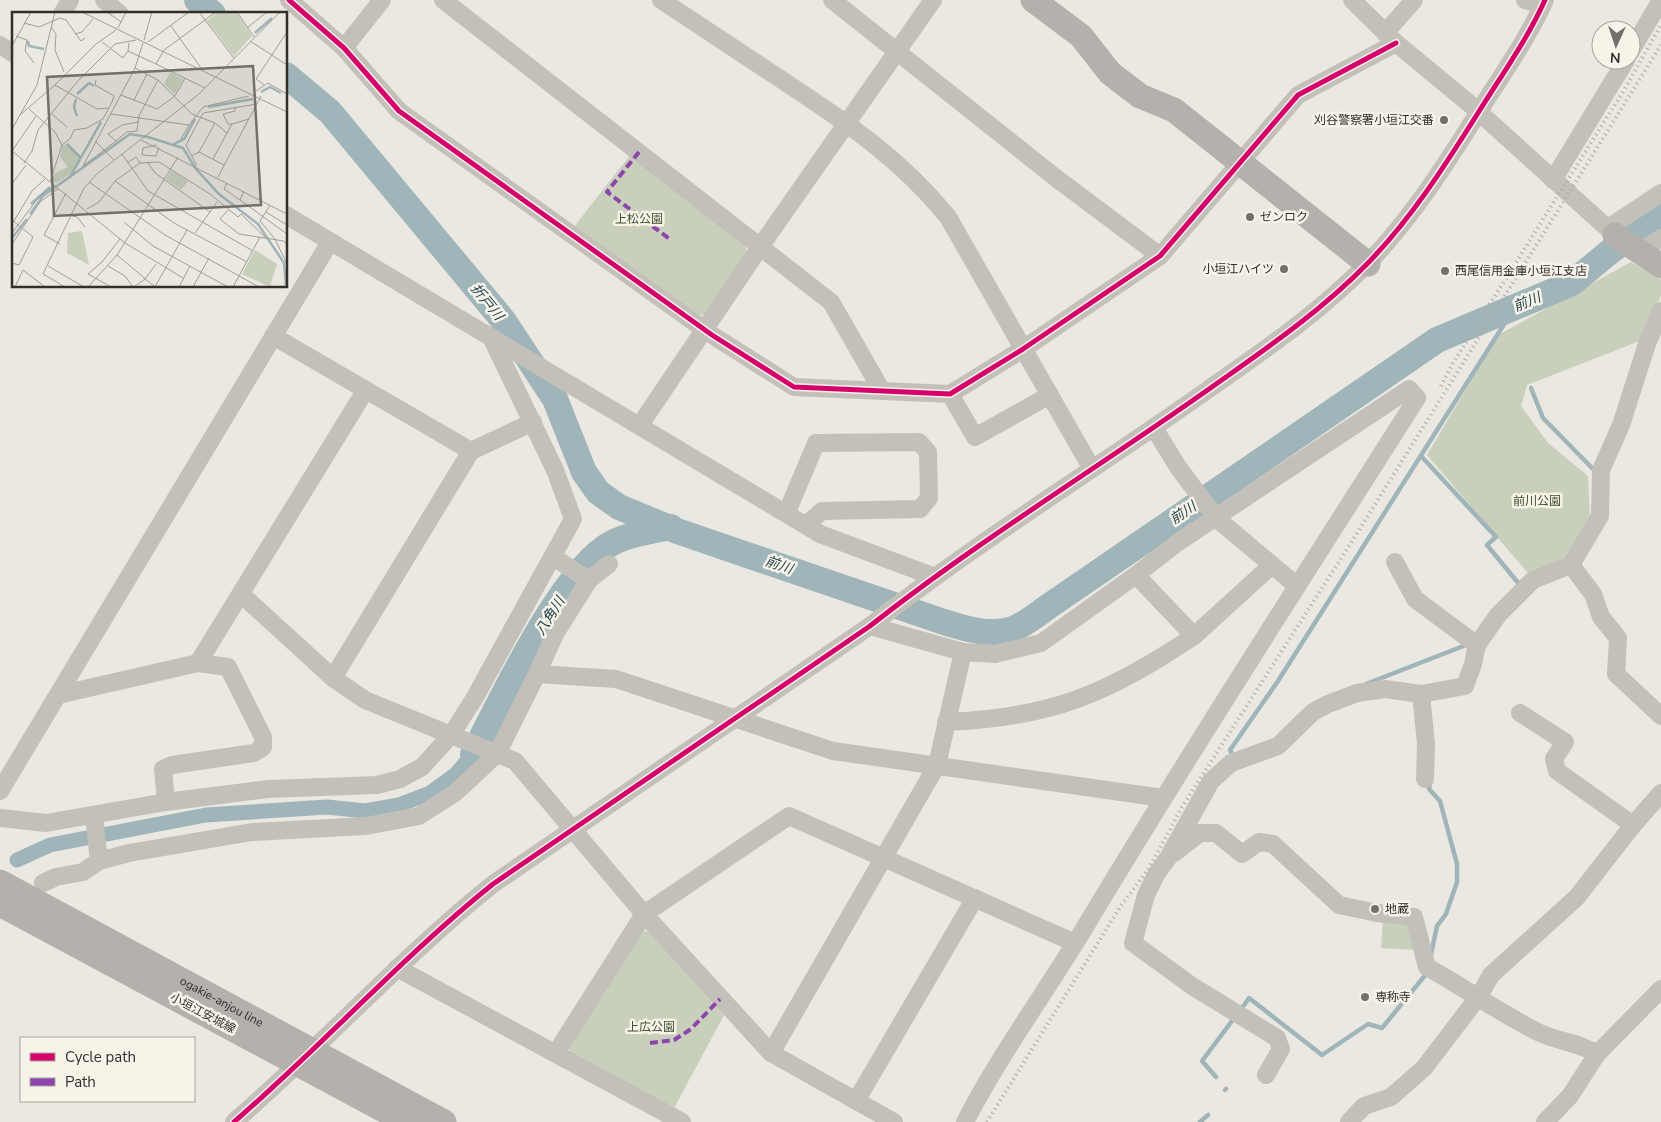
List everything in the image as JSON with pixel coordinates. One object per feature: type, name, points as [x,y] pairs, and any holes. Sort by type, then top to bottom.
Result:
[{"type":"main road","points":[[1033,0],[1082,36],[1110,73],[1140,96],[1174,110],[1368,264]]},
{"type":"main road","points":[[1612,231],[1661,266]]},
{"type":"main road","name":"ogakie-anjou line","points":[[0,882],[305,1058],[444,1122]]},
{"type":"main road","name":"小垣江安城線","points":[[0,904],[305,1058],[406,1122]]},
{"type":"street","points":[[63,12],[70,0]]},
{"type":"street","points":[[104,0],[118,12]]},
{"type":"street","points":[[288,0],[344,48],[399,111],[705,330],[794,388],[950,394],[1024,349],[1160,256],[1241,164],[1298,95],[1390,38],[1414,0]]},
{"type":"street","points":[[344,48],[382,0]]},
{"type":"street","points":[[443,0],[832,302],[882,390]]},
{"type":"street","points":[[661,0],[848,123],[895,160],[923,186],[948,217],[1092,469]]},
{"type":"street","points":[[832,0],[1056,178],[1160,256]]},
{"type":"street","points":[[640,425],[760,247],[933,0]]},
{"type":"street","points":[[1352,0],[1390,38],[1479,112],[1612,231],[1661,193]]},
{"type":"street","points":[[234,1122],[305,1058],[445,923],[494,884],[870,626],[920,587],[1154,428],[1294,330],[1329,301],[1368,264],[1410,216],[1516,56],[1543,3],[1525,0]]},
{"type":"street","points":[[1641,34],[1661,0]]},
{"type":"street","points":[[0,45],[12,53]]},
{"type":"street","points":[[1553,180],[1620,70]]},
{"type":"street","points":[[288,216],[787,512],[820,534],[935,577]]},
{"type":"street","points":[[1639,252],[1661,238]]},
{"type":"street","points":[[0,790],[330,242]]},
{"type":"street","points":[[1266,1075],[1281,1049],[1277,1038],[1192,986],[1133,943],[1146,895],[1157,873],[1168,858],[1211,781],[1231,763],[1278,746],[1313,712],[1349,696],[1385,689],[1421,694],[1465,686],[1473,664],[1472,641],[1533,580],[1572,565],[1600,516],[1601,470],[1621,425],[1647,344],[1661,311]]},
{"type":"street","points":[[273,336],[365,391],[471,450]]},
{"type":"street","points":[[0,818],[46,822],[94,819],[166,802],[268,789],[377,785],[400,779],[422,767],[455,736],[573,519],[555,470],[493,339]]},
{"type":"street","points":[[870,626],[963,652],[995,654],[1041,643],[1136,575],[1176,543],[1408,389],[1417,398],[1163,798],[1075,943],[983,1087],[965,1122]]},
{"type":"street","points":[[198,662],[365,391]]},
{"type":"street","points":[[950,394],[975,437],[1050,395]]},
{"type":"street","points":[[333,678],[471,450],[533,422]]},
{"type":"street","points":[[1154,428],[1190,484],[1216,518],[1270,566],[1297,586]]},
{"type":"street","points":[[787,512],[816,443],[919,442],[928,452],[928,498],[920,509],[822,511],[806,524]]},
{"type":"street","points":[[553,557],[588,579]]},
{"type":"street","points":[[1395,562],[1416,599],[1472,641]]},
{"type":"street","points":[[43,883],[56,876],[84,872],[99,855],[129,853],[252,832],[366,826],[420,816],[455,793],[497,753],[555,634],[588,579],[609,564]]},
{"type":"street","points":[[1572,565],[1593,594],[1601,617],[1618,638],[1616,674],[1661,716]]},
{"type":"street","points":[[946,722],[987,721],[1035,713],[1076,701],[1111,686],[1150,665],[1194,636],[1270,566]]},
{"type":"street","points":[[1136,575],[1194,636]]},
{"type":"street","points":[[241,594],[333,678],[365,700],[515,761],[644,914],[770,1053],[894,1122]]},
{"type":"street","points":[[770,1053],[937,765],[963,652]]},
{"type":"street","points":[[58,695],[198,662],[228,667],[263,737],[263,748],[254,753],[172,765],[163,769],[166,802]]},
{"type":"street","points":[[537,674],[616,679],[736,717],[833,751],[1163,798]]},
{"type":"street","points":[[1421,694],[1426,744],[1425,779]]},
{"type":"street","points":[[1520,713],[1565,742],[1554,759],[1557,771],[1633,825]]},
{"type":"street","points":[[1349,1122],[1364,1106],[1392,1097],[1424,1068],[1478,996],[1491,974],[1577,897],[1633,825],[1661,794]]},
{"type":"street","points":[[556,1054],[644,914],[789,816],[1075,943]]},
{"type":"street","points":[[94,819],[99,855]]},
{"type":"street","points":[[1168,858],[1200,833],[1216,832],[1242,854],[1259,842],[1273,844],[1339,905],[1377,913],[1414,917],[1427,967],[1515,1020],[1543,1034],[1586,1046],[1597,1054]]},
{"type":"street","points":[[856,1101],[975,898]]},
{"type":"street","points":[[397,968],[682,1122]]},
{"type":"street","points":[[1545,1122],[1570,1096],[1597,1054],[1661,989]]},
{"type":"green space","name":"上松公園","points":[[631,154],[745,245],[747,253],[705,314],[694,316],[573,228]]},
{"type":"green space","name":"前川公園","points":[[1631,262],[1661,280],[1661,295],[1645,339],[1527,385],[1521,406],[1548,443],[1588,476],[1590,516],[1566,560],[1528,573],[1427,455],[1498,335]]},
{"type":"green space","points":[[1383,919],[1411,920],[1419,950],[1381,948]]},
{"type":"green space","name":"上広公園","points":[[651,931],[724,1015],[673,1110],[571,1054],[569,1048],[642,932]]},
{"type":"waterway","name":"折戸川","points":[[197,0],[211,12]]},
{"type":"waterway","name":"前川","points":[[288,77],[330,112],[503,320],[555,399],[584,472],[598,492],[619,507],[677,531],[941,621],[967,629],[986,632],[1004,631],[1023,624],[1437,340],[1572,283],[1612,250],[1661,217]]},
{"type":"waterway","points":[[1237,754],[1233,755],[1230,750],[1278,681],[1515,307]]},
{"type":"waterway","points":[[1531,388],[1543,418],[1595,473]]},
{"type":"waterway","points":[[1421,456],[1496,537],[1487,545],[1519,584],[1521,582]]},
{"type":"waterway","name":"八角川","points":[[473,754],[534,638],[573,579],[593,557],[612,543],[633,535],[671,527]]},
{"type":"waterway","points":[[1366,684],[1466,645],[1464,642]]},
{"type":"waterway","points":[[17,860],[50,845],[206,815],[327,807],[365,811],[399,805],[430,793],[456,774],[473,754]]},
{"type":"waterway","points":[[1430,782],[1429,789],[1440,801],[1457,864],[1457,882],[1446,914],[1437,926],[1431,954]]},
{"type":"waterway","points":[[1240,1011],[1249,998],[1322,1055],[1368,1024],[1382,1028],[1427,973]]},
{"type":"waterway","points":[[1216,1077],[1202,1061],[1235,1017]]},
{"type":"waterway","points":[[1200,1122],[1208,1115]]},
{"type":"railway","points":[[1441,386],[1453,363],[1624,90],[1661,25]]},
{"type":"railway","points":[[987,1122],[1120,907],[1148,870],[1182,807],[1356,535],[1661,45]]},
{"type":"marked path","points":[[639,152],[607,192],[671,240]]},
{"type":"marked path","points":[[650,1043],[674,1040],[691,1029],[720,999]]},
{"type":"cycle path","points":[[289,0],[344,48],[399,111],[712,335],[794,387],[950,394],[1023,349],[1160,256],[1298,95],[1396,43]]},
{"type":"cycle path","points":[[234,1122],[427,941],[493,884],[870,626],[953,564],[1250,360],[1330,299],[1383,247],[1426,192],[1513,58],[1545,0]]},
{"type":"place","name":"刈谷警察署小垣江交番","points":[[1444,120]]},
{"type":"place","name":"ゼンロク","points":[[1250,217]]},
{"type":"place","name":"小垣江ハイツ","points":[[1284,269]]},
{"type":"place","name":"西尾信用金庫小垣江支店","points":[[1445,271]]},
{"type":"place","name":"地蔵","points":[[1375,909]]},
{"type":"place","name":"専称寺","points":[[1365,997]]}]
